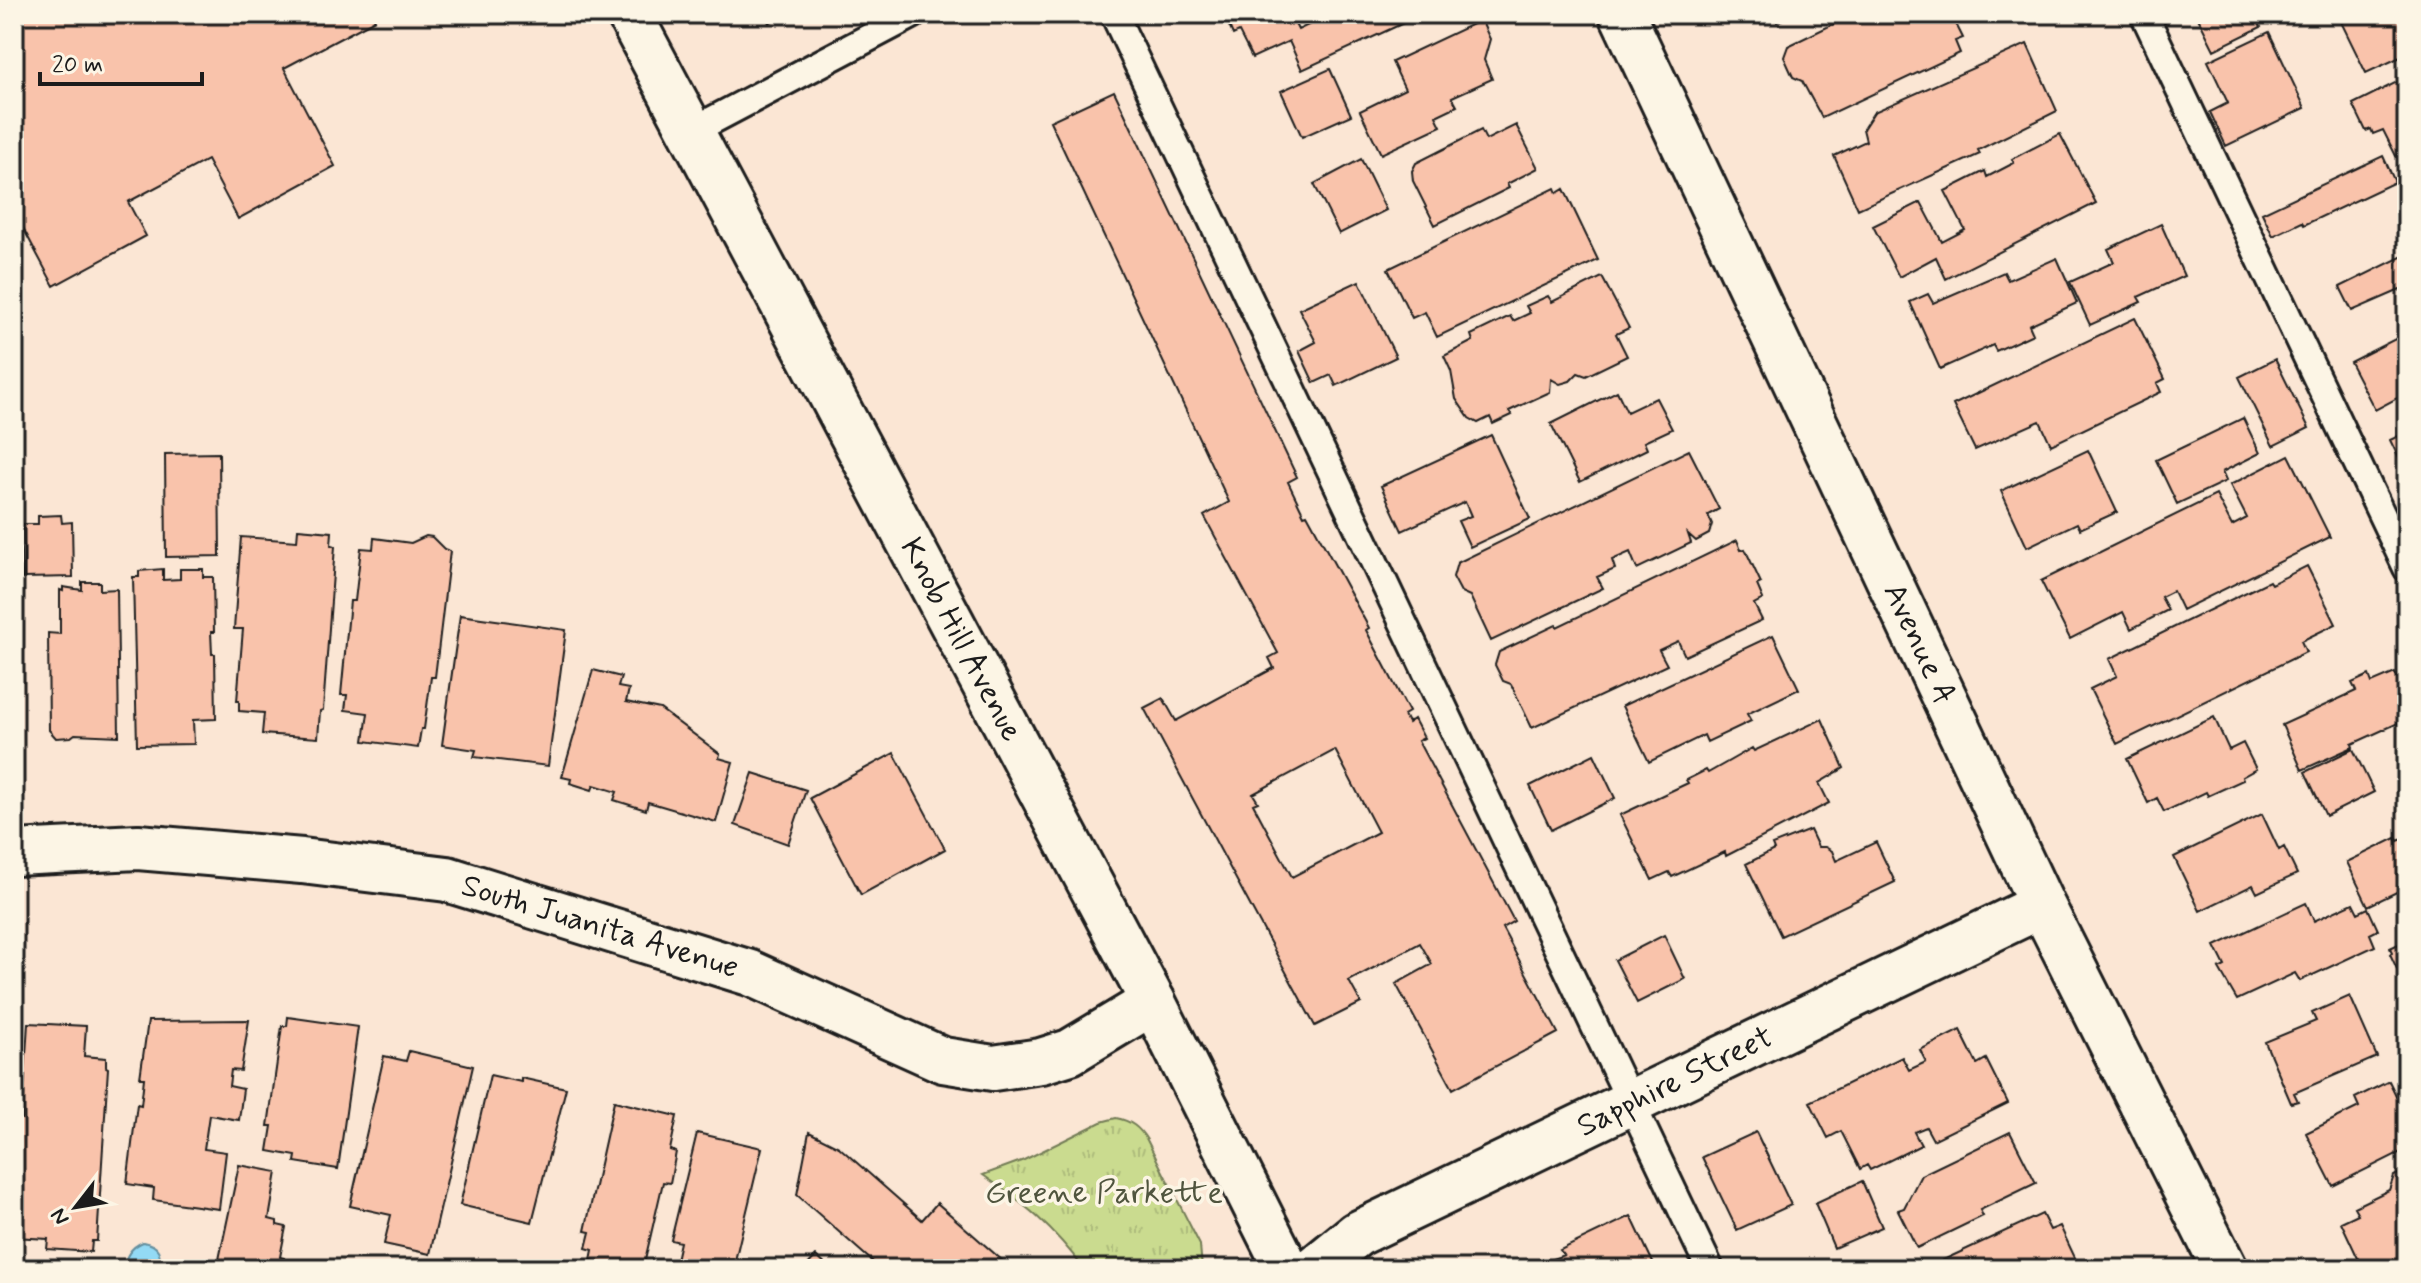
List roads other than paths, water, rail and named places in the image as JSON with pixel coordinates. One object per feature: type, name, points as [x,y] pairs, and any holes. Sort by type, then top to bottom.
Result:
[{"type":"street","name":"Knob Hill Avenue","points":[[629,14],[1153,1002],[1287,1269]]},
{"type":"street","name":"Avenue A","points":[[1622,14],[2042,905],[2225,1269]]},
{"type":"street","name":"South Juanita Avenue","points":[[14,853],[138,847],[302,861],[447,879],[750,973],[943,1060],[993,1068],[1041,1061],[1070,1052],[1153,1002]]},
{"type":"street","name":"Sapphire Street","points":[[1314,1269],[1357,1234],[2042,905]]},
{"type":"lane","points":[[692,131],[914,14]]},
{"type":"lane","points":[[1114,14],[1710,1269]]},
{"type":"lane","points":[[2144,14],[2407,568]]},
{"type":"water","points":[[143,1242],[153,1245],[158,1251],[160,1269],[122,1269],[129,1253]]},
{"type":"park label","name":"Greene Parkette","points":[[1104,1193]]}]
